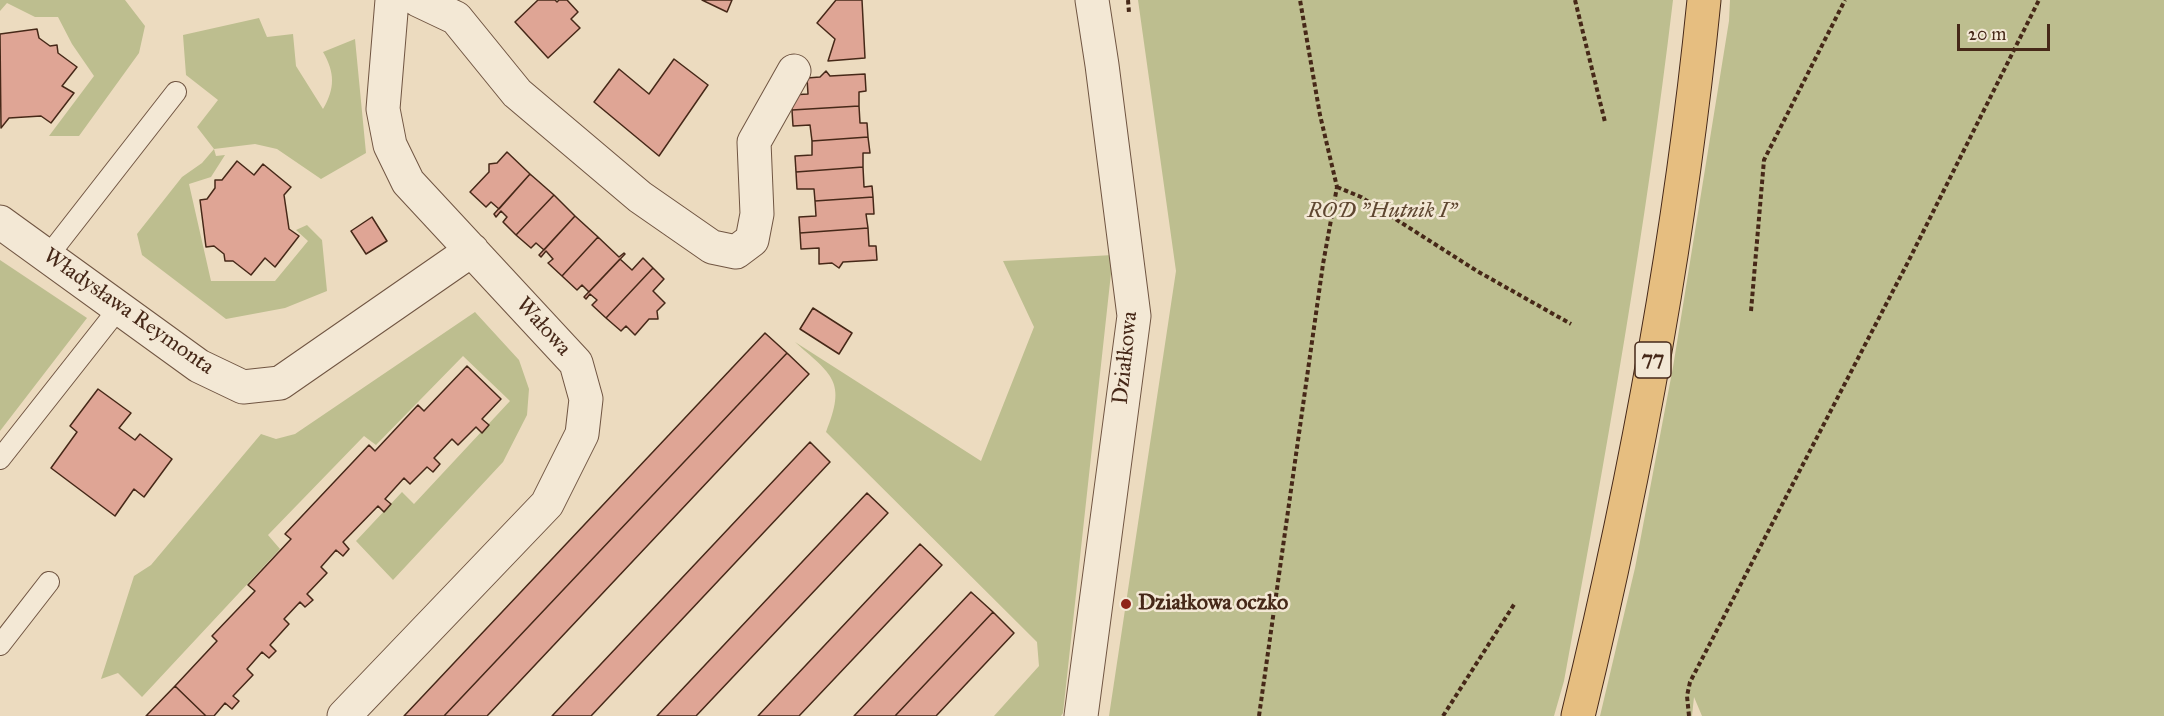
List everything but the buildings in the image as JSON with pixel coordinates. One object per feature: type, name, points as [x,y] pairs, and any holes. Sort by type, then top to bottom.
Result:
[{"type":"main road","name":"77","points":[[1578,716],[1643,415],[1683,168],[1704,0]]},
{"type":"street","name":"Wałowa","points":[[344,716],[547,504],[582,434],[586,399],[576,363],[408,182],[390,145],[383,109],[392,0]]},
{"type":"street","points":[[418,0],[456,18],[518,93],[640,197],[712,247],[736,252],[752,240],[757,213],[754,142],[794,70]]},
{"type":"street","name":"Działkowa","points":[[1081,716],[1134,316],[1092,0]]},
{"type":"street","name":"Władysława Reymonta","points":[[0,222],[199,366],[243,387],[280,383],[472,250]]},
{"type":"lane","points":[[48,256],[176,92]]},
{"type":"lane","points":[[0,459],[119,308]]},
{"type":"lane","points":[[0,645],[48,582]]},
{"type":"path","points":[[1259,716],[1323,264],[1337,187],[1320,115],[1300,0]]},
{"type":"path","points":[[1575,0],[1605,122]]},
{"type":"path","points":[[1751,311],[1764,160],[1845,0]]},
{"type":"path","points":[[1689,716],[1687,696],[1690,682],[1908,262],[2039,0]]},
{"type":"path","points":[[1337,187],[1361,197],[1477,271],[1570,324]]},
{"type":"path","points":[[1443,716],[1515,603]]},
{"type":"green space","points":[[0,0],[125,0],[145,26],[139,53],[79,136],[49,136],[94,76],[72,44],[58,17],[35,17],[7,3],[0,11]]},
{"type":"green space","name":"ROD \"Hutnik I\"","points":[[1138,0],[1673,0],[1624,341],[1564,681],[1554,716],[1109,716],[1176,271]]},
{"type":"green space","points":[[1730,0],[2164,0],[2164,716],[1702,716],[1694,697],[1692,716],[1600,716],[1635,568],[1673,367],[1729,21]]},
{"type":"green space","points":[[259,18],[267,37],[293,34],[296,66],[323,109],[330,94],[332,80],[330,67],[323,52],[355,39],[366,153],[321,179],[277,149],[255,144],[214,149],[197,127],[218,100],[186,75],[183,35]]},
{"type":"green space","points":[[214,149],[216,156],[225,155],[211,177],[189,184],[211,281],[275,281],[308,241],[296,230],[307,225],[322,240],[327,291],[285,308],[226,319],[142,255],[137,234],[182,177],[202,163]]},
{"type":"green space","points":[[1113,255],[1063,713],[1061,716],[994,716],[1039,666],[1037,642],[826,432],[835,401],[832,380],[827,372],[795,342],[981,461],[1034,327],[1003,261]]},
{"type":"green space","points":[[0,260],[87,318],[0,431]]},
{"type":"green space","points":[[475,312],[519,360],[529,389],[527,415],[503,462],[393,580],[356,541],[402,492],[414,504],[510,401],[463,356],[376,445],[364,436],[268,535],[280,549],[142,697],[118,673],[101,679],[134,576],[151,565],[261,434],[276,439],[295,434]]},
{"type":"place","name":"Działkowa oczko","points":[[1126,604]]}]
